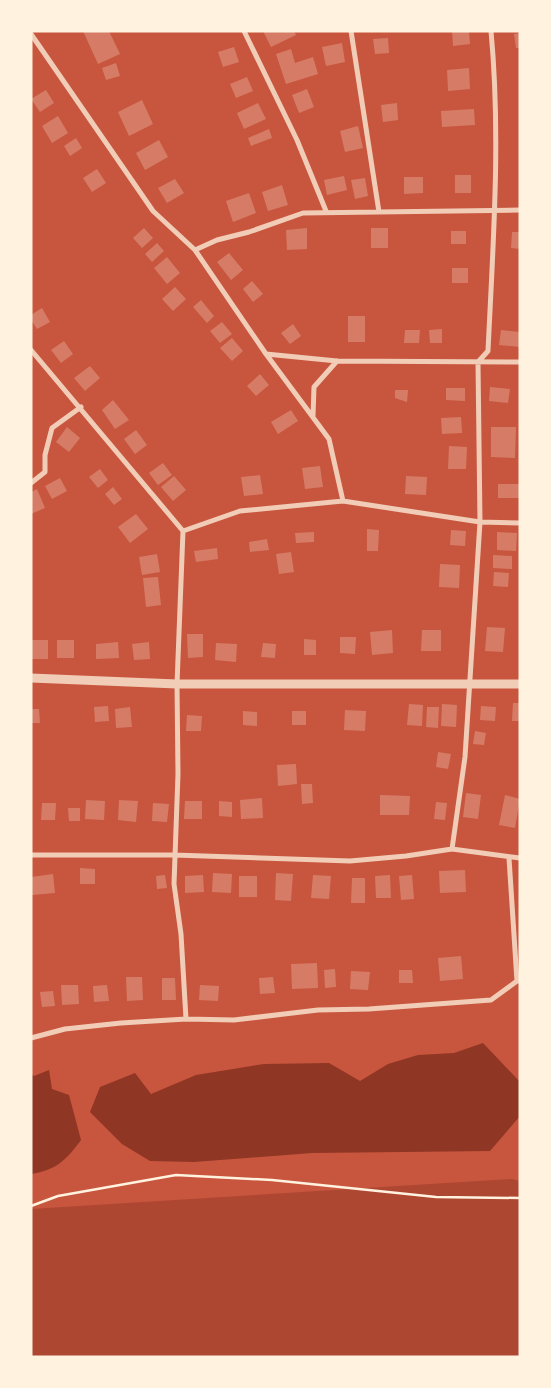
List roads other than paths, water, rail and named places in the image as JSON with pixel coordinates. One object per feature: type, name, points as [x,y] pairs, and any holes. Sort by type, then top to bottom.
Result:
[{"type":"street","points":[[244,31],[297,140],[326,211]]},
{"type":"street","points":[[351,31],[379,212]]},
{"type":"street","points":[[452,849],[454,824],[465,757],[480,522],[478,362],[488,351],[494,209],[496,76],[491,31]]},
{"type":"street","points":[[31,34],[153,211],[195,250],[266,354],[330,439],[343,501]]},
{"type":"street","points":[[195,250],[217,240],[249,232],[303,213],[326,211],[520,210]]},
{"type":"street","points":[[31,350],[82,408],[183,531],[177,684],[178,774],[174,884],[181,934],[186,1019]]},
{"type":"street","points":[[266,354],[337,361],[520,362]]},
{"type":"street","points":[[313,416],[314,387],[337,361]]},
{"type":"street","points":[[31,483],[45,472],[45,455],[52,428],[82,408]]},
{"type":"street","points":[[183,531],[240,511],[343,501],[480,522],[520,522]]},
{"type":"street","points":[[31,678],[177,684],[520,684]]},
{"type":"street","points":[[31,855],[174,855],[350,861],[406,856],[452,849],[520,858]]},
{"type":"street","points":[[31,1038],[65,1029],[186,1019],[234,1020],[318,1010],[369,1009],[491,1000],[519,981],[509,858]]}]
